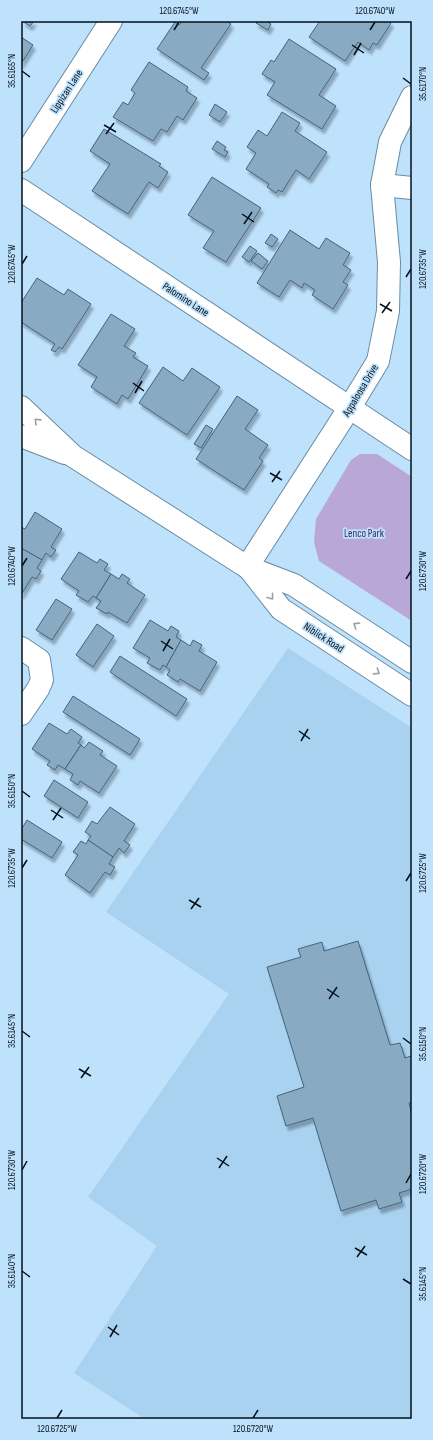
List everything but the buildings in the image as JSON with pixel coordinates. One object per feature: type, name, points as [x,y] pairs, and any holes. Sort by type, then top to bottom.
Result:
[{"type":"street","name":"Lippizan Lane","points":[[21,161],[111,21]]},
{"type":"street","name":"Appaloosa Drive","points":[[247,566],[350,408],[378,361],[388,311],[389,262],[382,185],[390,142],[412,97]]},
{"type":"street","points":[[382,185],[412,188]]},
{"type":"street","name":"Palomino Lane","points":[[21,190],[412,449]]},
{"type":"street","name":"Niblick Road","points":[[21,407],[73,456],[247,566],[294,585],[412,662]]},
{"type":"street","name":"Niblick Road","points":[[21,436],[73,456]]},
{"type":"street","name":"Niblick Road","points":[[247,566],[281,609],[412,695]]},
{"type":"street","points":[[21,648],[39,660],[42,680],[38,689],[21,714]]},
{"type":"shaded area","points":[[288,648],[412,728],[412,1419],[145,1419],[74,1373],[157,1246],[88,1197],[229,994],[106,912]]},
{"type":"green space","name":"Lenco Park","points":[[360,454],[377,454],[412,477],[412,621],[319,561],[314,542],[316,519],[351,460]]}]
